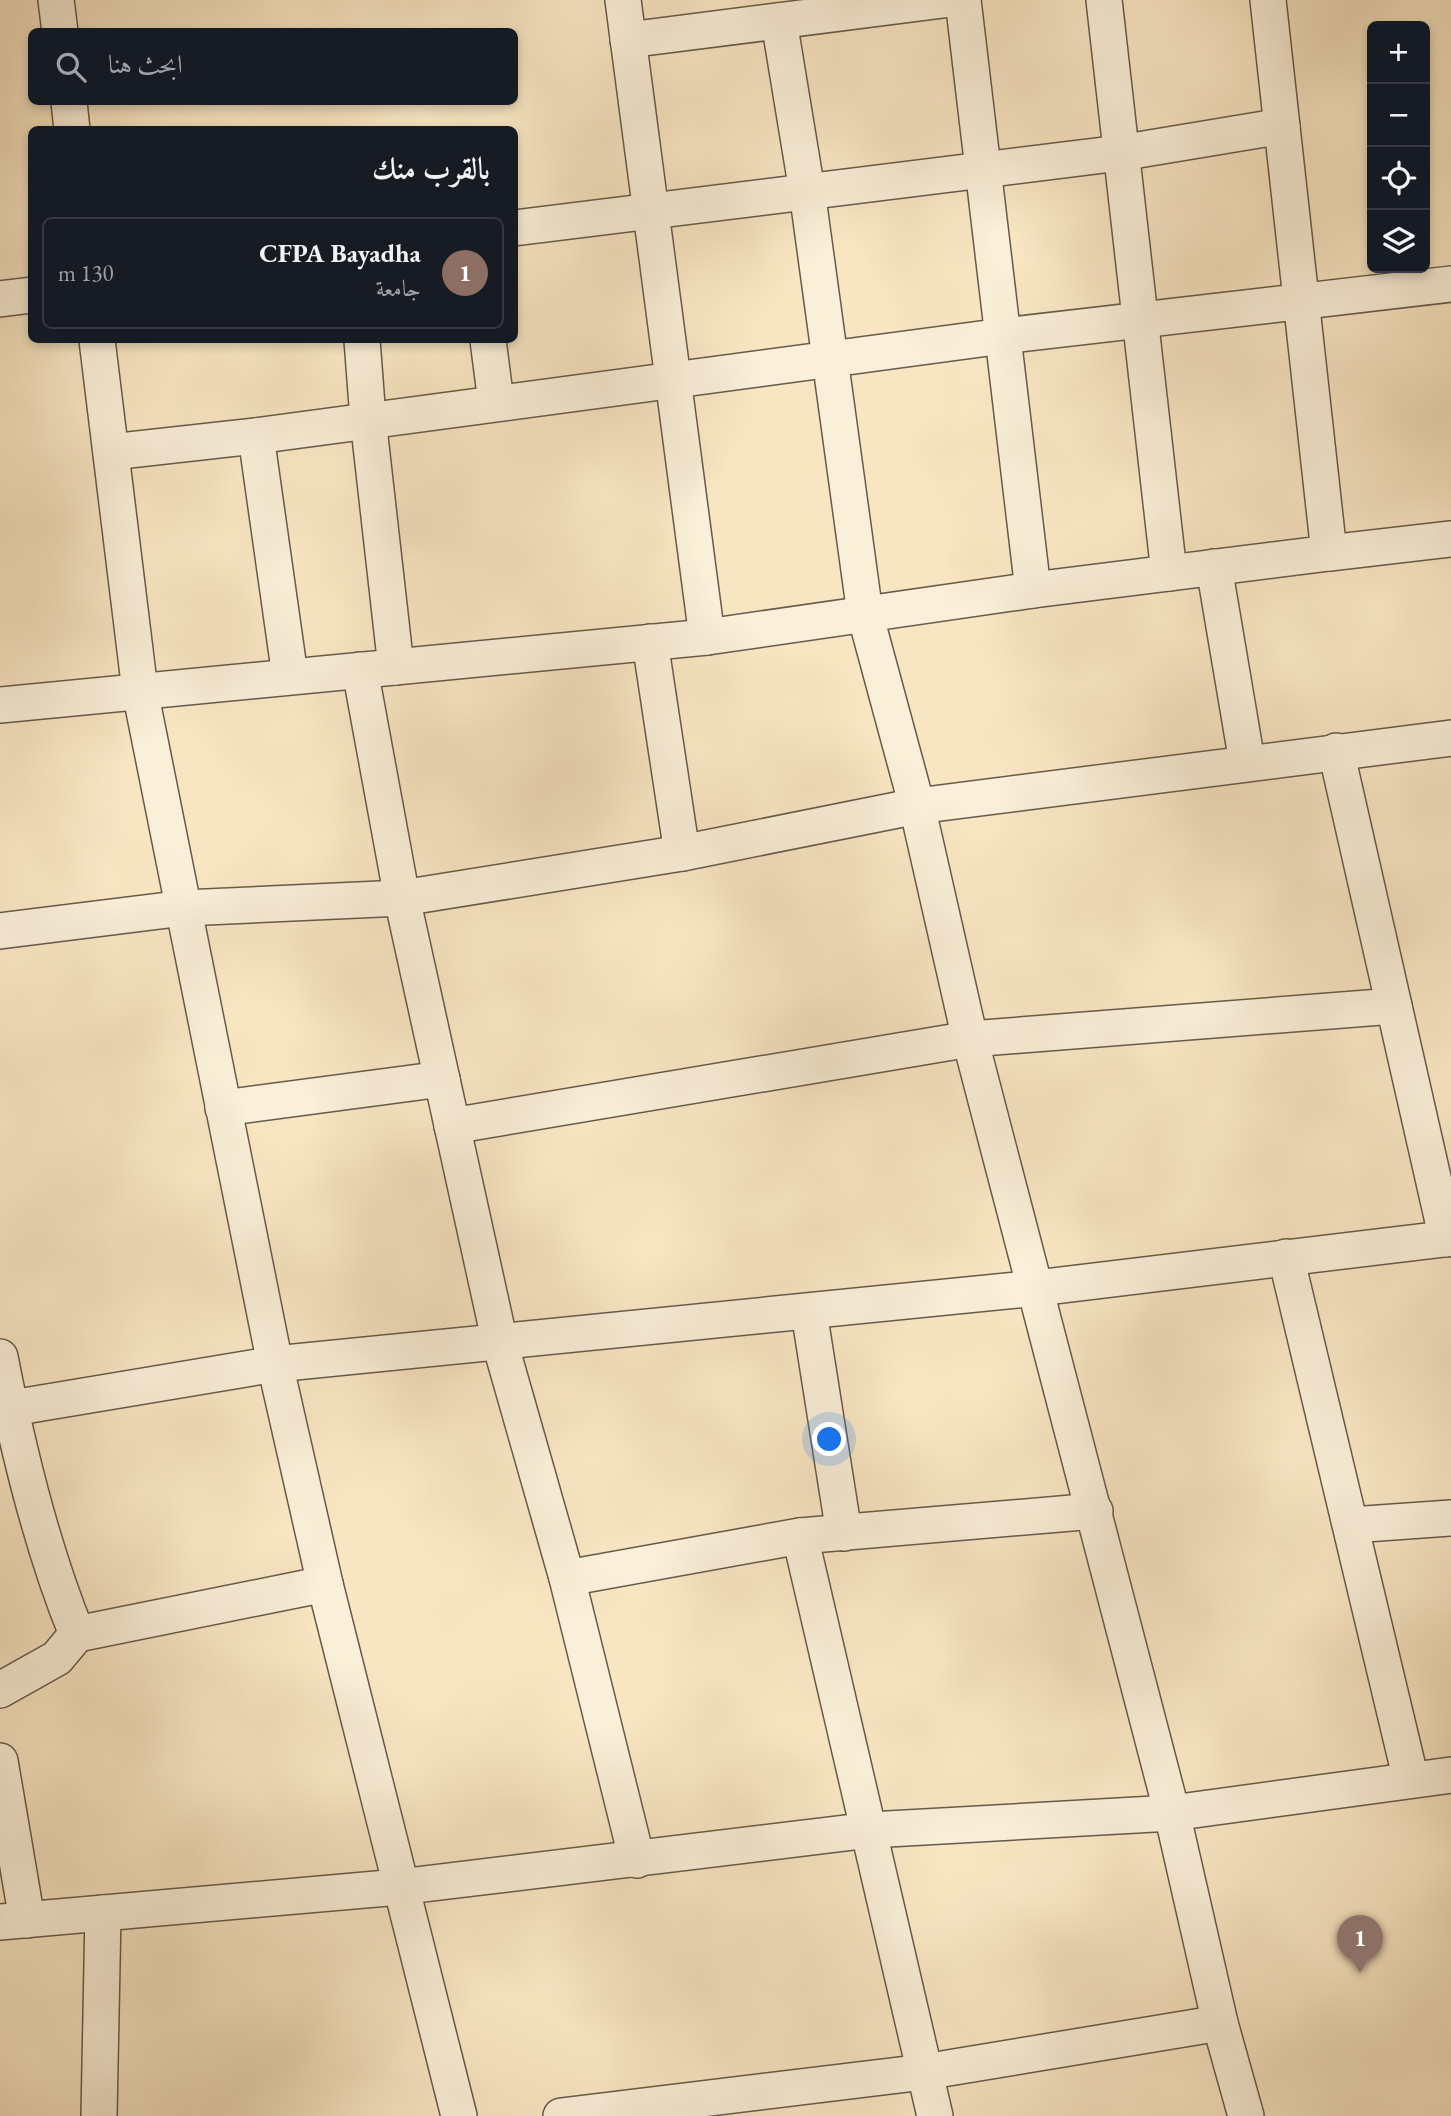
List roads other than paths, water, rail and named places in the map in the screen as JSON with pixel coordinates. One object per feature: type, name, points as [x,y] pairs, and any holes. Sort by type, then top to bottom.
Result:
[{"type":"street","points":[[56,0],[60,28]]},
{"type":"street","points":[[623,0],[707,637]]},
{"type":"street","points":[[628,40],[943,0]]},
{"type":"street","points":[[963,0],[1033,590]]},
{"type":"street","points":[[1104,0],[1169,573]]},
{"type":"street","points":[[1268,0],[1329,552]]},
{"type":"street","points":[[779,21],[807,191],[865,614],[917,806],[970,1039],[1095,1511],[1172,1813],[1220,2023],[1246,2116]]},
{"type":"street","points":[[69,105],[72,126]]},
{"type":"street","points":[[518,227],[650,209],[1120,153],[1282,126]]},
{"type":"street","points":[[111,452],[256,436],[1003,336],[1302,304],[1451,284]]},
{"type":"street","points":[[0,299],[28,296]]},
{"type":"street","points":[[97,343],[140,691],[275,1364],[325,1584],[399,1887],[459,2116]]},
{"type":"street","points":[[362,343],[368,419],[396,667]]},
{"type":"street","points":[[488,343],[496,402]]},
{"type":"street","points":[[256,436],[290,677]]},
{"type":"street","points":[[0,705],[707,637],[1033,590],[1451,539]]},
{"type":"street","points":[[1214,567],[1247,762]]},
{"type":"street","points":[[650,642],[682,853]]},
{"type":"street","points":[[360,670],[402,898],[500,1343],[567,1578],[637,1860]]},
{"type":"street","points":[[0,932],[184,908],[402,898],[682,853],[917,806],[1451,737]]},
{"type":"street","points":[[5,1410],[275,1364],[1037,1288],[1449,1238],[1336,751]]},
{"type":"street","points":[[452,1126],[970,1039],[1394,1006]]},
{"type":"street","points":[[223,1108],[442,1079]]},
{"type":"street","points":[[1286,1257],[1410,1780]]},
{"type":"street","points":[[809,1312],[844,1533]]},
{"type":"street","points":[[0,1357],[5,1410],[62,1598],[77,1634]]},
{"type":"street","points":[[567,1578],[800,1536],[1095,1511]]},
{"type":"street","points":[[1351,1525],[1451,1518]]},
{"type":"street","points":[[800,1536],[935,2116]]},
{"type":"street","points":[[0,1690],[57,1658],[77,1634],[325,1584]]},
{"type":"street","points":[[0,1760],[14,1921],[399,1887],[870,1830],[1172,1813],[1451,1775]]},
{"type":"street","points":[[99,2116],[103,1913]]},
{"type":"street","points":[[561,2116],[924,2072],[1220,2023]]},
{"type":"place","name":"CFPA Bayadha","points":[[1360,1973]]}]
